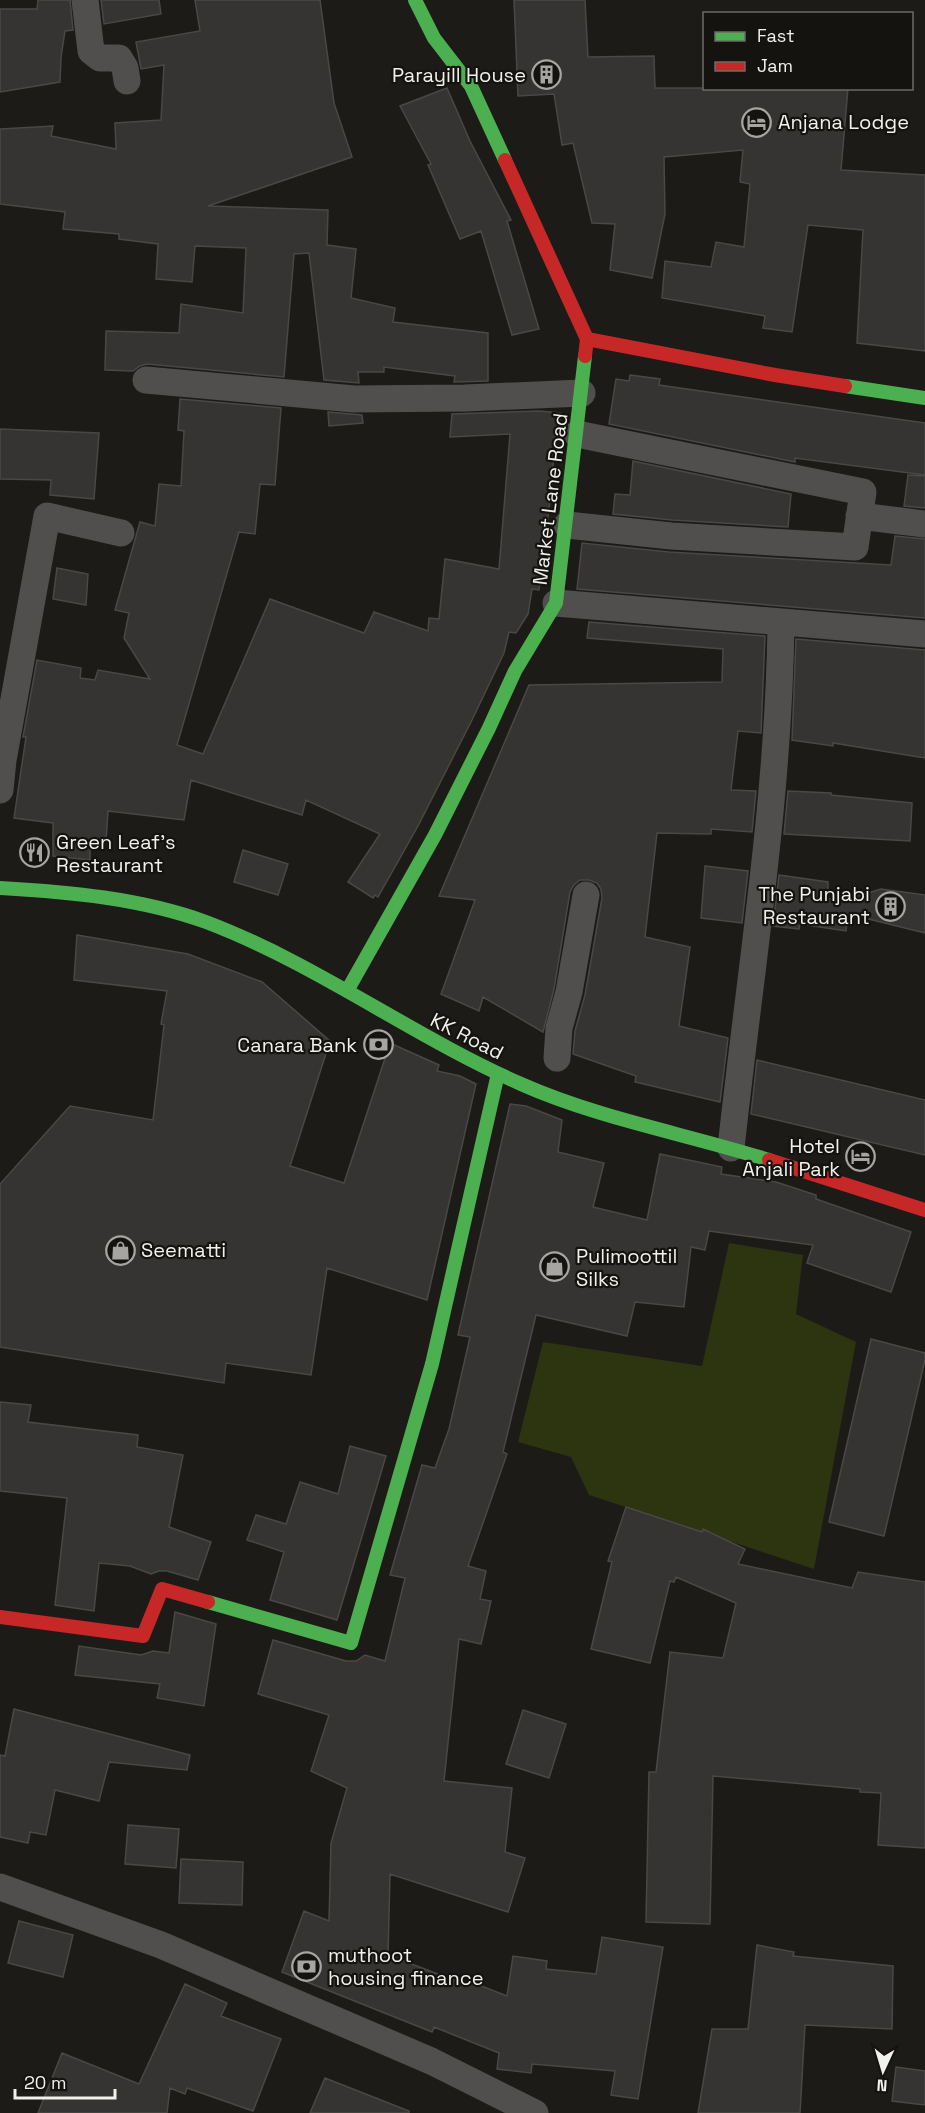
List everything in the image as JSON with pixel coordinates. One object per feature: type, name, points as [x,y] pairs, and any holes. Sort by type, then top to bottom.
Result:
[{"type":"main road","name":"Market Lane Road","points":[[347,992],[435,835],[515,671],[556,603],[567,525],[587,339],[471,86],[434,38],[416,0]]},
{"type":"main road","points":[[587,339],[775,375],[925,398]]},
{"type":"main road","name":"KK Road","points":[[0,888],[98,897],[171,910],[207,922],[347,992],[431,1041],[485,1069],[526,1086],[566,1101],[731,1148],[925,1210]]},
{"type":"main road","points":[[0,1617],[143,1636],[162,1589],[351,1643],[432,1364],[497,1078]]},
{"type":"street","points":[[85,0],[91,51],[100,57],[119,58],[125,68],[127,81]]},
{"type":"street","points":[[146,380],[354,399],[465,398],[582,393]]},
{"type":"street","points":[[567,525],[671,536],[855,547],[863,492],[577,434]]},
{"type":"street","points":[[0,790],[3,760],[47,516],[121,532]]},
{"type":"street","points":[[859,516],[925,524]]},
{"type":"street","points":[[556,603],[925,634]]},
{"type":"street","points":[[731,1148],[767,861],[780,687],[781,622]]},
{"type":"street","points":[[557,1058],[559,1028],[569,992],[586,895]]},
{"type":"street","points":[[0,1887],[161,1945],[431,2061],[535,2113]]},
{"type":"green space","points":[[729,1243],[803,1255],[796,1314],[856,1342],[814,1569],[589,1495],[571,1457],[518,1442],[543,1342],[702,1366]]},
{"type":"building","points":[[38,0],[70,0],[73,30],[65,31],[60,82],[0,92],[0,9],[37,9]]},
{"type":"building","points":[[101,0],[159,0],[161,14],[104,24]]},
{"type":"building","points":[[195,0],[320,0],[334,103],[352,157],[208,206],[328,210],[327,245],[356,249],[351,298],[395,308],[393,322],[488,333],[488,381],[454,382],[455,376],[384,367],[384,372],[358,372],[359,383],[324,380],[309,253],[294,254],[284,377],[147,364],[133,371],[105,370],[106,331],[179,333],[181,304],[243,313],[246,248],[195,246],[192,282],[156,279],[158,244],[119,239],[119,234],[63,229],[65,212],[0,204],[0,129],[53,126],[51,136],[116,149],[115,123],[161,120],[164,65],[141,69],[136,42],[200,31]]},
{"type":"building","points":[[514,0],[585,0],[588,57],[654,56],[655,88],[848,90],[841,170],[925,175],[925,351],[857,343],[863,230],[808,225],[792,332],[763,328],[765,316],[662,298],[665,261],[711,267],[716,242],[744,247],[750,184],[740,182],[743,150],[664,157],[665,214],[652,278],[610,270],[615,224],[592,223],[573,143],[562,145],[554,94],[518,96]]},
{"type":"building","points":[[447,88],[470,141],[511,220],[507,221],[539,329],[512,335],[481,231],[460,239],[428,165],[431,164],[400,106]]},
{"type":"building","points":[[630,375],[660,379],[659,385],[925,423],[925,475],[795,458],[795,462],[609,424],[616,379],[629,381]]},
{"type":"building","points":[[180,399],[281,408],[275,485],[260,484],[255,534],[239,532],[177,745],[203,754],[270,599],[364,633],[374,612],[428,631],[429,618],[439,619],[445,559],[499,569],[510,434],[450,437],[452,414],[539,411],[561,413],[558,433],[555,433],[552,484],[539,590],[532,589],[528,614],[516,633],[509,632],[504,653],[472,720],[418,826],[378,897],[375,895],[373,898],[348,882],[380,834],[306,800],[302,815],[191,780],[184,820],[108,811],[106,841],[90,839],[90,860],[53,856],[53,823],[14,818],[26,737],[23,737],[37,660],[81,668],[80,678],[95,680],[98,670],[150,679],[124,638],[129,613],[115,610],[140,522],[155,526],[159,484],[181,486],[184,431],[178,430]]},
{"type":"building","points":[[328,412],[362,415],[363,423],[329,426]]},
{"type":"building","points":[[0,429],[99,433],[94,499],[50,495],[51,480],[0,479]]},
{"type":"building","points":[[633,461],[791,494],[788,527],[613,514],[615,494],[630,495]]},
{"type":"building","points":[[908,475],[925,476],[925,508],[904,506]]},
{"type":"building","points":[[895,536],[925,539],[925,618],[577,589],[582,543],[669,552],[891,565]]},
{"type":"building","points":[[57,568],[88,574],[86,605],[53,599]]},
{"type":"building","points":[[589,622],[765,636],[761,733],[738,731],[731,790],[756,791],[752,832],[711,829],[711,834],[657,833],[645,937],[690,947],[679,1026],[728,1038],[720,1102],[635,1082],[636,1076],[573,1054],[575,1031],[585,995],[602,898],[601,889],[597,883],[580,880],[570,892],[554,989],[543,1032],[483,997],[479,1011],[441,994],[475,900],[439,896],[529,685],[722,682],[723,649],[587,638]]},
{"type":"building","points":[[796,639],[925,650],[925,758],[833,743],[833,746],[792,740]]},
{"type":"building","points":[[788,791],[831,793],[831,795],[912,803],[910,841],[784,834]]},
{"type":"building","points":[[243,850],[288,864],[278,895],[234,882]]},
{"type":"building","points":[[705,866],[748,871],[742,923],[701,918]]},
{"type":"building","points":[[779,875],[828,882],[828,899],[881,889],[925,895],[925,933],[848,914],[846,931],[800,924],[799,929],[773,926]]},
{"type":"building","points":[[77,935],[188,954],[262,982],[330,1041],[290,1166],[344,1183],[390,1043],[439,1065],[437,1071],[460,1076],[476,1084],[427,1300],[327,1268],[311,1375],[226,1363],[224,1383],[0,1347],[0,1184],[70,1106],[153,1120],[164,1025],[161,1024],[167,991],[74,980]]},
{"type":"building","points":[[757,1060],[925,1100],[925,1155],[751,1114]]},
{"type":"building","points":[[510,1104],[526,1106],[562,1120],[558,1152],[604,1163],[593,1207],[647,1220],[660,1154],[722,1167],[721,1174],[776,1182],[816,1195],[816,1199],[911,1232],[891,1292],[807,1263],[813,1245],[709,1231],[705,1250],[691,1247],[684,1307],[635,1302],[627,1336],[536,1315],[503,1452],[507,1454],[468,1566],[486,1571],[480,1599],[491,1601],[481,1644],[459,1639],[444,1781],[512,1788],[505,1852],[525,1858],[508,1912],[390,1874],[388,1955],[469,1986],[471,1982],[507,1996],[513,1956],[547,1961],[546,1969],[596,1974],[602,1937],[663,1947],[638,2099],[611,2095],[615,2071],[532,2064],[531,2073],[497,2069],[499,2053],[434,2027],[432,2032],[282,1972],[304,1911],[329,1921],[331,1843],[347,1788],[311,1771],[329,1715],[258,1694],[273,1640],[346,1661],[356,1661],[365,1655],[385,1661],[405,1578],[390,1575],[422,1465],[435,1468],[449,1429],[470,1337],[458,1335]]},
{"type":"building","points":[[871,1339],[925,1353],[884,1536],[829,1522]]},
{"type":"building","points":[[0,1402],[31,1405],[28,1422],[138,1435],[137,1447],[183,1455],[169,1527],[211,1542],[198,1580],[167,1571],[151,1574],[130,1566],[99,1563],[94,1611],[55,1605],[67,1498],[0,1491]]},
{"type":"building","points":[[350,1446],[386,1456],[337,1620],[270,1600],[284,1552],[247,1540],[256,1515],[286,1524],[300,1482],[338,1494]]},
{"type":"building","points":[[626,1507],[702,1532],[703,1529],[745,1549],[738,1564],[852,1588],[858,1572],[925,1582],[925,1848],[878,1845],[881,1793],[860,1792],[860,1789],[713,1776],[710,1924],[646,1922],[649,1772],[656,1772],[670,1652],[723,1658],[736,1603],[676,1577],[674,1582],[670,1581],[650,1663],[591,1649],[612,1562],[608,1561]]},
{"type":"building","points":[[175,1612],[216,1624],[204,1706],[157,1698],[160,1684],[75,1675],[79,1646],[141,1655],[153,1651],[169,1653]]},
{"type":"building","points":[[14,1709],[190,1755],[187,1770],[109,1762],[99,1801],[55,1790],[46,1835],[30,1832],[28,1843],[0,1837],[0,1755],[5,1756]]},
{"type":"building","points":[[523,1710],[566,1724],[549,1778],[506,1764]]},
{"type":"building","points":[[128,1825],[179,1829],[176,1868],[125,1864]]},
{"type":"building","points":[[181,1859],[243,1862],[242,1905],[179,1903]]},
{"type":"building","points":[[19,1921],[73,1935],[63,1977],[8,1963]]},
{"type":"building","points":[[757,1945],[794,1952],[793,1956],[893,1966],[892,2029],[805,2025],[800,2113],[698,2113],[712,2029],[748,2029]]},
{"type":"building","points":[[185,1984],[227,2003],[221,2016],[281,2039],[253,2111],[187,2088],[185,2094],[170,2088],[167,2113],[38,2113],[62,2053],[139,2084]]},
{"type":"building","points":[[896,2067],[925,2071],[925,2105],[892,2101]]},
{"type":"building","points":[[325,2078],[409,2111],[409,2113],[310,2113]]},
{"type":"traffic: fast","points":[[415,0],[434,38],[471,86],[505,160]]},
{"type":"traffic: fast","points":[[347,991],[435,835],[515,671],[556,603],[585,356]]},
{"type":"traffic: fast","points":[[845,386],[925,398]]},
{"type":"traffic: fast","points":[[0,888],[78,894],[130,902],[206,922],[287,958],[441,1044],[521,1084],[613,1117],[769,1160]]},
{"type":"traffic: fast","points":[[208,1602],[351,1643],[432,1364],[497,1078]]},
{"type":"traffic: jam","points":[[505,160],[587,339],[585,356]]},
{"type":"traffic: jam","points":[[587,339],[845,386]]},
{"type":"traffic: jam","points":[[769,1160],[925,1210]]},
{"type":"traffic: jam","points":[[0,1617],[143,1636],[162,1589],[208,1602]]},
{"type":"place","name":"Parayill House","points":[[547,75]]},
{"type":"place","name":"Anjana Lodge","points":[[757,122]]},
{"type":"place","name":"Green Leaf's Restaurant","points":[[35,853]]},
{"type":"place","name":"The Punjabi Restaurant","points":[[891,906]]},
{"type":"place","name":"Canara Bank","points":[[378,1045]]},
{"type":"place","name":"Hotel Anjali Park","points":[[861,1157]]},
{"type":"place","name":"Seematti","points":[[120,1250]]},
{"type":"place","name":"Pulimoottil Silks","points":[[555,1267]]},
{"type":"place","name":"muthoot housing finance","points":[[307,1967]]}]
